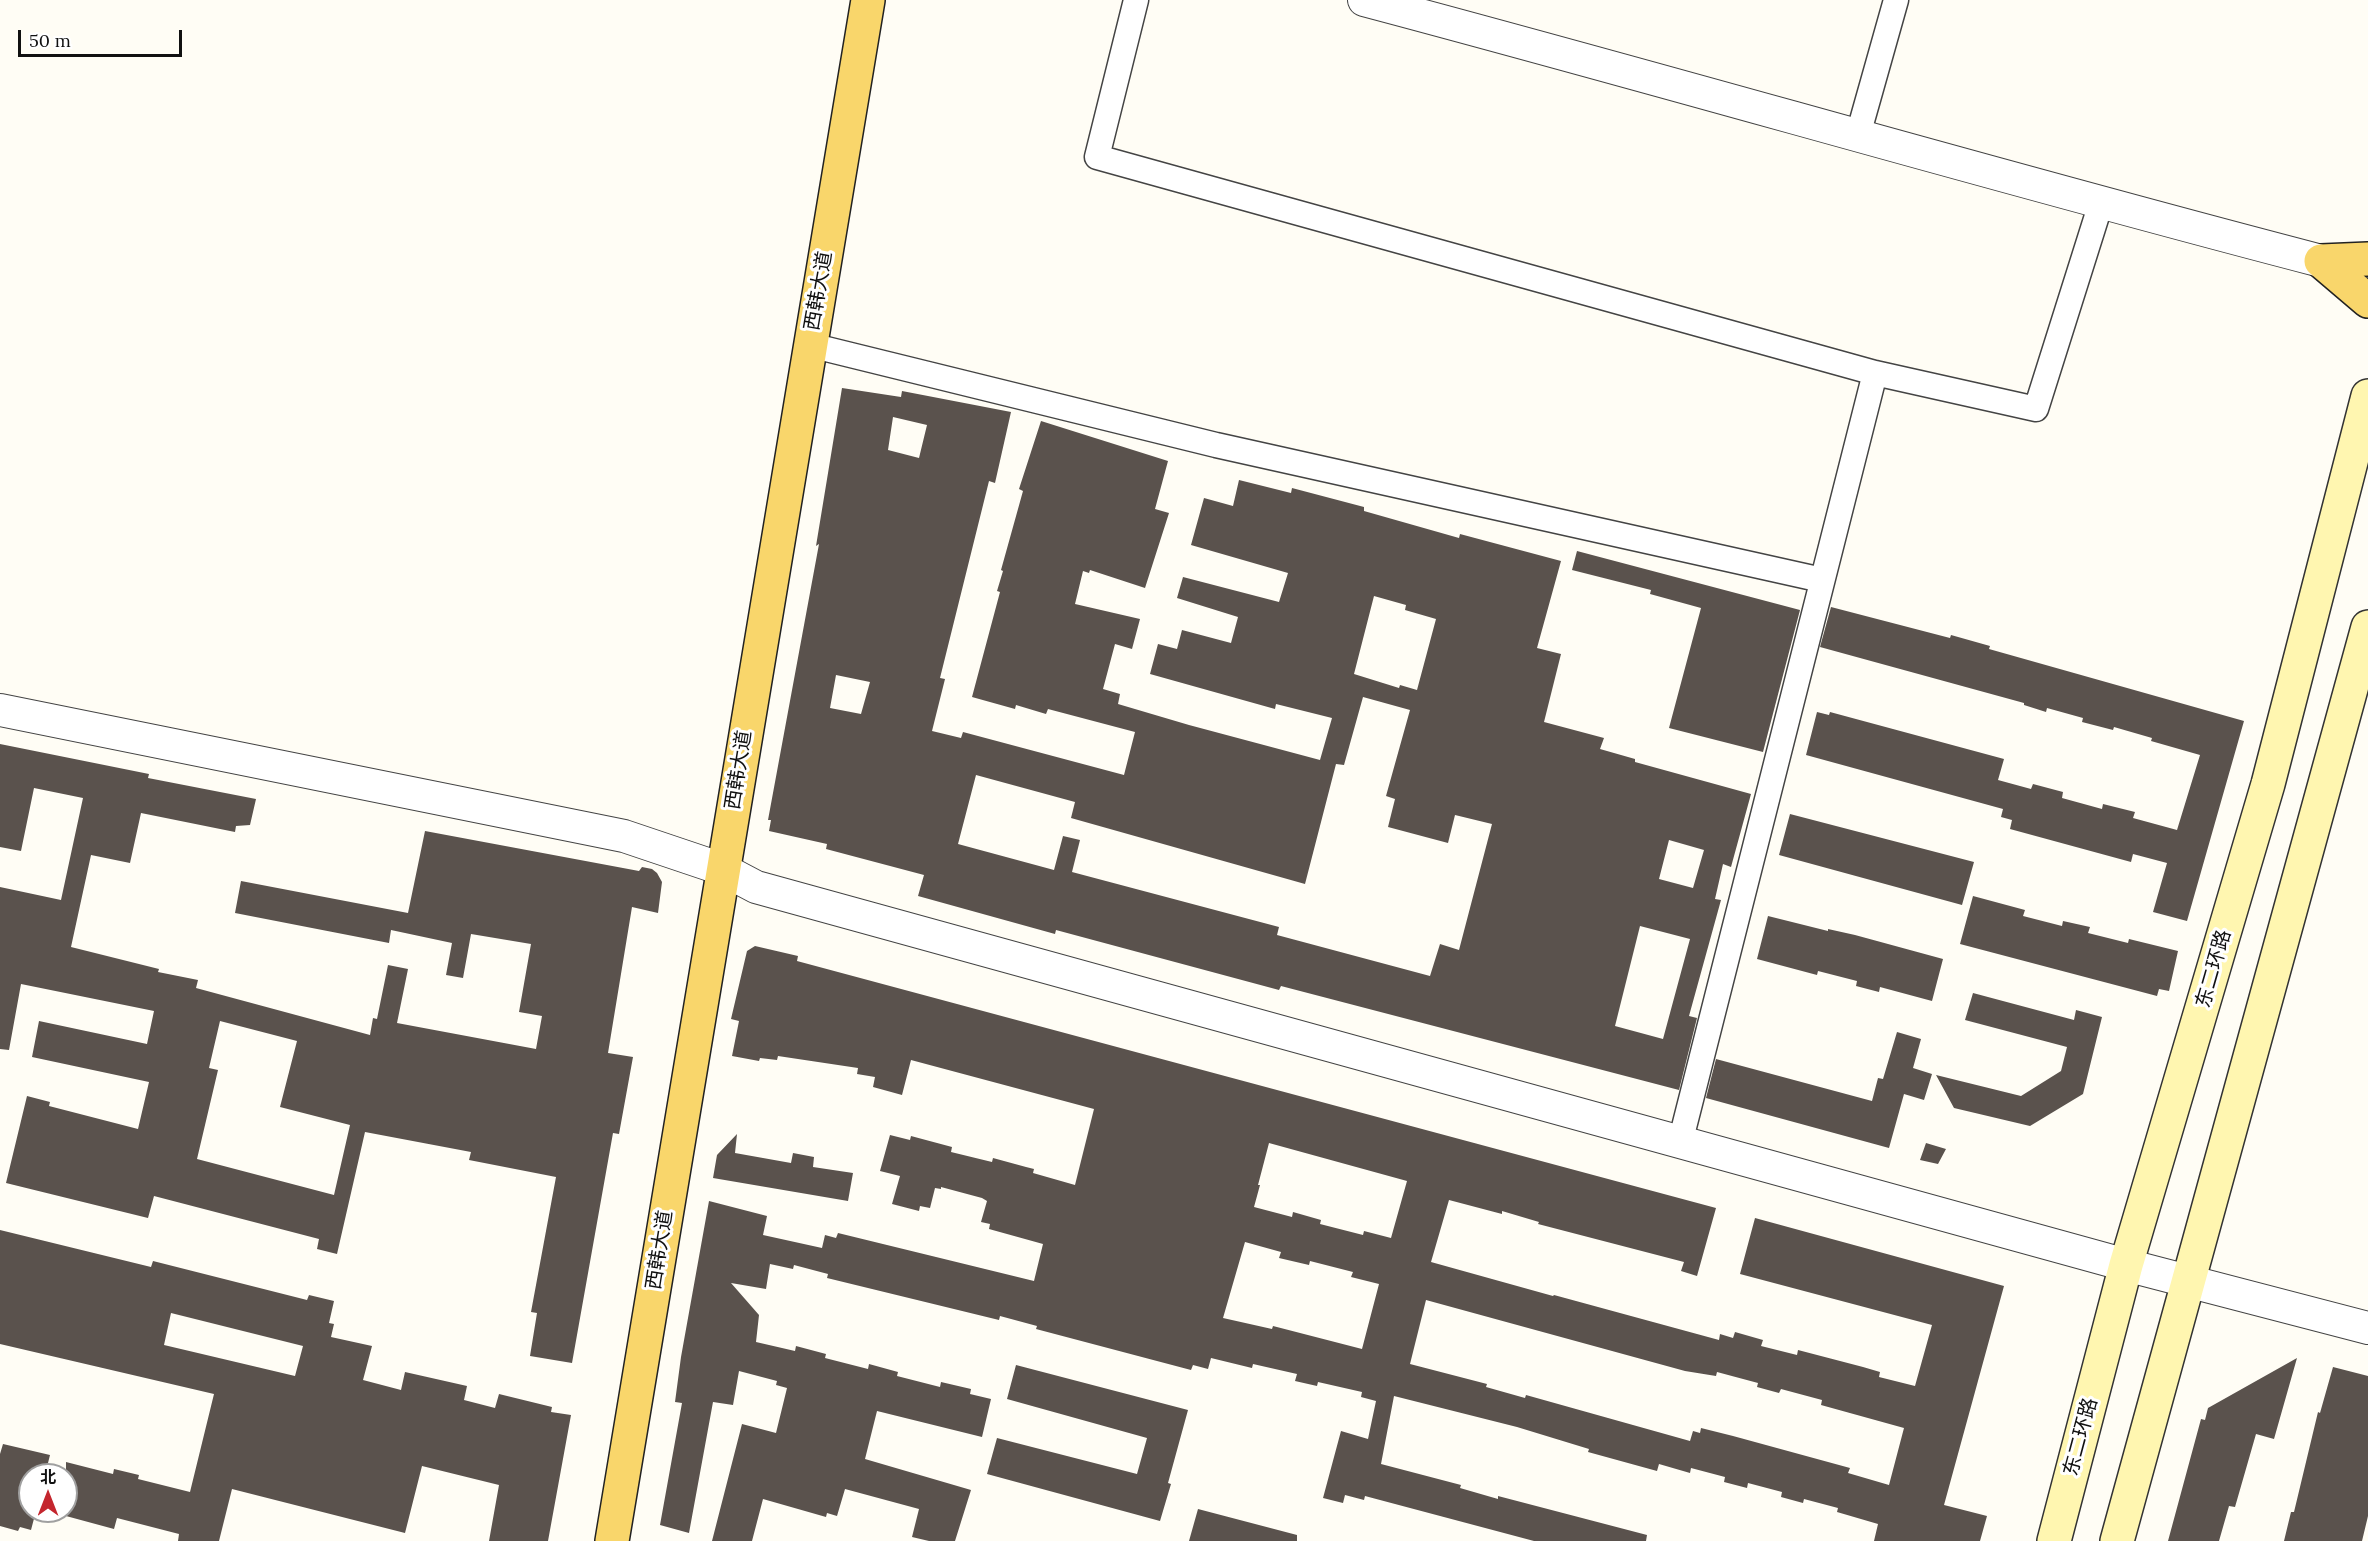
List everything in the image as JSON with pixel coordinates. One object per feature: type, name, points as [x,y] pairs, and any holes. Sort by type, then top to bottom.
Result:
[{"type":"main road","name":"西韩大道","points":[[612,1541],[714,866],[850,0]]},
{"type":"main road","name":"西韩大道","points":[[594,1541],[714,866],[810,345],[868,0]]},
{"type":"main road","points":[[2321,261],[2368,259]]},
{"type":"main road","points":[[2321,261],[2368,301]]},
{"type":"main road","name":"东二环路","points":[[2054,1541],[2126,1265],[2268,784],[2368,396]]},
{"type":"main road","points":[[2117,1541],[2190,1282],[2368,627]]},
{"type":"street","points":[[1136,0],[1097,157],[1875,373],[2036,409],[2101,203]]},
{"type":"street","points":[[1364,0],[1637,73],[2101,203],[2321,261]]},
{"type":"street","points":[[1858,135],[1896,0]]},
{"type":"street","points":[[810,345],[1228,448],[1822,580]]},
{"type":"street","points":[[1680,1143],[1875,373]]},
{"type":"street","points":[[0,710],[624,836],[714,866],[756,887],[1680,1143],[2126,1265],[2368,1328]]},
{"type":"building","points":[[842,388],[901,397],[902,391],[1011,412],[995,483],[989,481],[940,678],[945,679],[932,731],[961,738],[963,732],[1124,775],[1135,732],[1048,709],[1046,714],[1016,705],[1015,709],[972,697],[1000,592],[997,591],[1003,571],[1001,570],[1023,491],[1019,489],[1041,421],[1168,461],[1155,509],[1169,513],[1145,588],[1090,570],[1089,573],[1083,571],[1075,604],[1140,619],[1132,649],[1115,644],[1103,689],[1120,694],[1118,704],[1189,725],[1320,760],[1332,718],[1276,704],[1275,709],[1150,674],[1158,644],[1177,649],[1182,630],[1231,643],[1238,617],[1177,598],[1183,577],[1279,602],[1288,573],[1191,545],[1204,498],[1233,506],[1239,480],[1291,493],[1292,488],[1364,507],[1364,511],[1459,538],[1460,534],[1561,561],[1537,648],[1561,654],[1544,722],[1604,738],[1600,749],[1635,759],[1635,762],[1751,794],[1731,867],[1723,864],[1715,899],[1721,900],[1689,1016],[1697,1018],[1679,1090],[1281,986],[1279,990],[1056,930],[1055,934],[918,896],[924,875],[826,849],[827,844],[769,831],[771,820],[768,820],[819,544],[816,546]],"holes":[[[893,417],[927,425],[919,458],[888,450]],[[1374,596],[1406,605],[1405,610],[1436,619],[1417,690],[1400,685],[1399,688],[1354,674]],[[836,675],[870,682],[861,714],[830,708]],[[1363,697],[1410,710],[1386,796],[1395,799],[1388,827],[1448,843],[1455,815],[1492,824],[1459,950],[1440,944],[1430,976],[1277,935],[1279,927],[1072,872],[1080,840],[1063,836],[1054,870],[958,844],[976,775],[1075,802],[1071,818],[1305,884],[1336,764],[1344,765]],[[1669,840],[1704,850],[1693,888],[1659,879]],[[1640,926],[1690,939],[1663,1039],[1615,1026]]]},
{"type":"building","points":[[1577,551],[1800,610],[1763,752],[1669,728],[1701,608],[1650,594],[1651,590],[1572,570]]},
{"type":"building","points":[[1831,607],[1950,638],[1951,635],[1990,646],[1989,649],[2244,721],[2187,921],[2153,912],[2167,863],[2133,854],[2131,862],[2010,829],[2012,820],[2001,817],[2003,809],[1806,755],[1817,712],[1829,715],[1830,712],[2004,759],[1998,780],[2031,789],[2033,784],[2063,792],[2062,798],[2102,809],[2103,804],[2135,812],[2133,818],[2177,830],[2200,755],[2151,741],[2152,738],[2114,727],[2113,730],[2082,722],[2083,718],[2047,708],[2046,712],[2024,705],[2024,703],[1820,647]]},
{"type":"building","points":[[0,744],[149,774],[148,778],[256,799],[250,825],[236,826],[235,832],[141,813],[130,863],[91,855],[71,947],[159,969],[158,972],[198,980],[196,988],[370,1035],[373,1018],[377,1019],[388,965],[408,969],[397,1023],[536,1049],[542,1016],[519,1012],[531,944],[471,934],[463,978],[446,975],[452,943],[391,930],[389,943],[235,913],[241,881],[408,913],[425,831],[639,871],[642,867],[652,869],[657,873],[662,882],[658,913],[632,907],[608,1053],[633,1057],[619,1134],[613,1133],[572,1363],[530,1356],[537,1313],[531,1312],[556,1177],[469,1160],[471,1152],[365,1132],[337,1254],[317,1249],[319,1239],[154,1196],[148,1218],[6,1183],[27,1096],[50,1102],[49,1106],[138,1129],[149,1082],[32,1057],[39,1021],[147,1044],[154,1011],[21,984],[9,1050],[0,1049],[0,887],[61,900],[83,798],[34,788],[21,851],[0,847]],"holes":[[[220,1021],[297,1041],[280,1107],[350,1125],[334,1195],[197,1159],[218,1070],[209,1068]]]},
{"type":"building","points":[[1790,814],[1974,862],[1962,905],[1779,855]]},
{"type":"building","points":[[1973,896],[2025,910],[2023,916],[2062,926],[2063,921],[2090,927],[2088,933],[2128,943],[2129,939],[2178,951],[2169,991],[2159,989],[2157,996],[1960,944]]},
{"type":"building","points":[[1768,916],[1828,931],[1828,929],[1855,935],[1943,959],[1932,1001],[1880,987],[1879,992],[1856,986],[1857,981],[1818,971],[1817,975],[1757,959]]},
{"type":"building","points":[[755,946],[798,956],[797,961],[1716,1208],[1697,1276],[1681,1271],[1684,1262],[1538,1224],[1539,1222],[1502,1211],[1502,1214],[1449,1200],[1431,1262],[1553,1296],[1719,1340],[1720,1334],[1733,1338],[1735,1332],[1763,1340],[1761,1346],[1797,1355],[1798,1350],[1880,1372],[1879,1377],[1915,1386],[1932,1325],[1740,1274],[1755,1218],[2004,1286],[1944,1505],[1987,1516],[1980,1541],[1874,1541],[1878,1524],[1837,1512],[1838,1508],[1804,1499],[1803,1503],[1781,1497],[1782,1492],[1748,1483],[1747,1488],[1724,1482],[1725,1477],[1691,1468],[1690,1473],[1659,1464],[1657,1471],[1588,1452],[1589,1449],[1517,1427],[1394,1396],[1381,1464],[1461,1485],[1460,1488],[1498,1499],[1498,1496],[1647,1535],[1646,1541],[1534,1541],[1365,1496],[1364,1500],[1345,1495],[1343,1503],[1323,1498],[1341,1431],[1368,1439],[1376,1401],[1361,1397],[1362,1392],[1318,1382],[1317,1386],[1295,1381],[1297,1374],[1253,1364],[1252,1368],[1211,1358],[1208,1369],[1193,1365],[1191,1370],[1036,1329],[1037,1326],[1000,1316],[999,1320],[827,1278],[828,1274],[794,1265],[793,1269],[770,1264],[766,1289],[731,1283],[759,1315],[756,1342],[795,1351],[796,1346],[826,1354],[825,1358],[868,1369],[869,1364],[898,1372],[897,1376],[940,1387],[941,1382],[971,1389],[970,1394],[991,1399],[982,1437],[877,1411],[865,1459],[971,1490],[955,1541],[929,1541],[912,1537],[919,1509],[845,1489],[837,1516],[827,1513],[826,1517],[763,1499],[752,1541],[712,1541],[742,1424],[776,1433],[787,1388],[776,1385],[777,1381],[739,1371],[733,1405],[713,1402],[689,1533],[660,1525],[682,1403],[675,1402],[681,1357],[709,1201],[767,1216],[763,1235],[822,1248],[825,1235],[836,1238],[838,1233],[1034,1281],[1043,1244],[989,1229],[990,1224],[981,1222],[987,1201],[982,1198],[941,1187],[941,1189],[935,1188],[930,1208],[920,1206],[919,1211],[892,1204],[900,1176],[880,1171],[890,1135],[910,1140],[911,1136],[952,1147],[951,1152],[992,1162],[993,1158],[1034,1169],[1033,1173],[1075,1185],[1094,1109],[911,1060],[902,1095],[873,1087],[875,1077],[857,1074],[858,1068],[778,1056],[777,1060],[760,1058],[759,1061],[732,1056],[739,1021],[731,1019],[747,951]],"holes":[[[1269,1143],[1407,1181],[1391,1238],[1364,1231],[1363,1235],[1320,1224],[1321,1220],[1293,1212],[1292,1217],[1254,1207]],[[1245,1242],[1281,1252],[1279,1258],[1309,1265],[1310,1261],[1353,1272],[1351,1277],[1379,1284],[1362,1349],[1273,1326],[1272,1329],[1223,1318]],[[1426,1300],[1685,1371],[1716,1376],[1717,1372],[1758,1383],[1757,1387],[1779,1393],[1781,1389],[1822,1400],[1821,1405],[1904,1428],[1889,1485],[1848,1473],[1850,1468],[1733,1436],[1701,1428],[1700,1433],[1693,1431],[1690,1441],[1526,1395],[1525,1398],[1486,1387],[1487,1384],[1410,1364]]]},
{"type":"building","points":[[1973,993],[2074,1020],[2076,1010],[2102,1017],[2083,1094],[2030,1126],[1954,1108],[1936,1075],[2021,1096],[2061,1071],[2067,1047],[1965,1020]]},
{"type":"building","points":[[1897,1032],[1921,1039],[1913,1068],[1932,1074],[1924,1100],[1904,1094],[1889,1148],[1706,1098],[1716,1059],[1872,1101],[1878,1078],[1883,1079]]},
{"type":"building","points":[[737,1134],[735,1153],[791,1163],[793,1153],[814,1157],[813,1167],[853,1173],[848,1201],[713,1178],[717,1155]]},
{"type":"building","points":[[1926,1143],[1946,1149],[1938,1164],[1920,1160]]},
{"type":"building","points":[[0,1230],[151,1267],[153,1261],[307,1300],[309,1295],[334,1301],[329,1323],[334,1324],[331,1337],[372,1346],[363,1380],[401,1390],[405,1372],[467,1386],[464,1400],[495,1408],[499,1394],[552,1407],[551,1412],[571,1415],[548,1541],[489,1541],[499,1485],[422,1466],[405,1533],[232,1489],[219,1541],[178,1541],[179,1534],[117,1518],[114,1529],[78,1519],[78,1465],[113,1474],[114,1469],[139,1475],[138,1479],[190,1492],[214,1394],[0,1344]],"holes":[[[171,1313],[303,1346],[295,1376],[164,1345]]]},
{"type":"building","points":[[2297,1358],[2274,1439],[2256,1434],[2235,1507],[2229,1506],[2219,1541],[2168,1541],[2201,1419],[2205,1420],[2208,1408]]},
{"type":"building","points":[[1016,1365],[1188,1410],[1160,1521],[987,1474],[997,1438],[1137,1474],[1147,1438],[1007,1399]]},
{"type":"building","points":[[2333,1367],[2368,1376],[2368,1516],[2362,1541],[2284,1541],[2291,1512],[2294,1512],[2318,1412],[2320,1413]]},
{"type":"building","points":[[3,1444],[50,1455],[48,1463],[18,1463],[18,1523],[33,1523],[31,1530],[20,1527],[18,1531],[0,1526],[0,1454]]},
{"type":"building","points":[[1198,1509],[1297,1535],[1297,1541],[1189,1541]]}]
